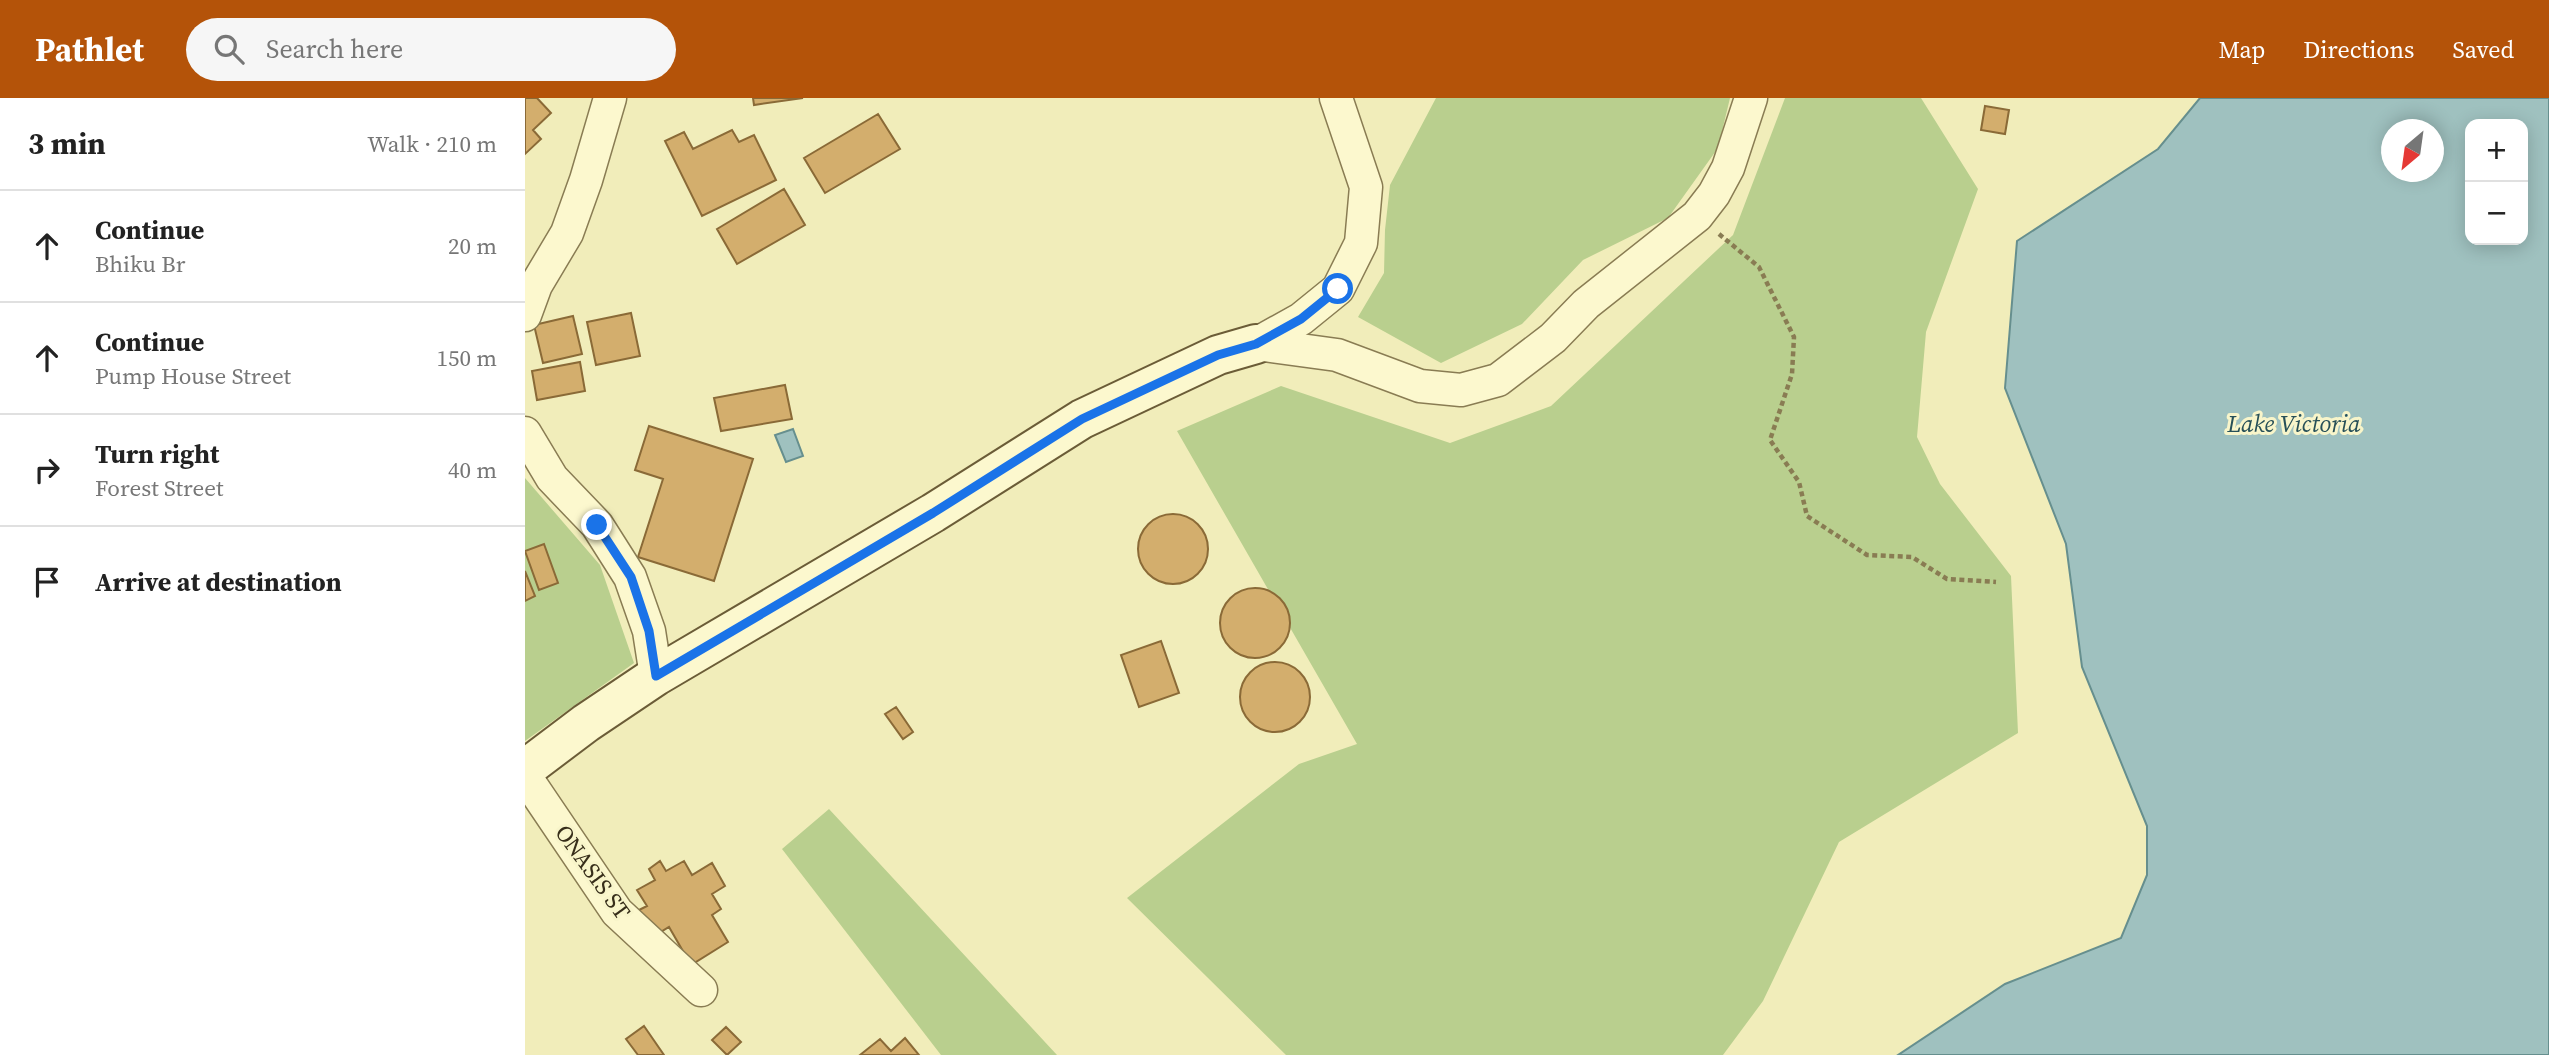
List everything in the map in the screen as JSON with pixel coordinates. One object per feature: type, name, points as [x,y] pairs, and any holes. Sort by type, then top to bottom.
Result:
[{"type":"street","points":[[525,315],[536,285],[567,233],[610,98]]},
{"type":"street","points":[[525,769],[586,723],[656,676],[933,513],[1082,419],[1218,355],[1256,344],[1301,319],[1338,289],[1361,243],[1366,187],[1336,98]]},
{"type":"street","points":[[1256,344],[1336,355],[1420,386],[1461,390],[1498,380],[1553,338],[1586,304],[1696,216],[1714,194],[1728,168],[1751,98]]},
{"type":"street","points":[[525,433],[551,478],[597,525],[631,577],[649,631],[656,676]]},
{"type":"street","name":"ONASIS ST","points":[[525,776],[617,912],[701,990]]},
{"type":"path","points":[[1696,216],[1759,267],[1794,337],[1792,373],[1770,440],[1799,482],[1807,516],[1867,555],[1912,557],[1947,579],[1996,582]]},
{"type":"green space","points":[[1436,98],[1730,98],[1718,148],[1668,218],[1583,260],[1522,324],[1441,363],[1358,317],[1384,273],[1390,185]]},
{"type":"green space","points":[[1785,98],[1921,98],[1978,189],[1926,332],[1917,437],[1940,484],[2011,576],[2018,733],[1839,842],[1763,1001],[1723,1055],[1286,1055],[1127,898],[1299,764],[1357,744],[1177,431],[1281,386],[1450,443],[1551,406],[1733,235]]},
{"type":"green space","points":[[525,478],[600,565],[634,663],[525,741]]},
{"type":"green space","points":[[829,809],[1057,1055],[941,1055],[782,849]]},
{"type":"water","name":"Lake Victoria","points":[[2200,98],[2549,98],[2549,1055],[1898,1055],[2005,984],[2121,938],[2147,875],[2147,826],[2082,667],[2066,544],[2005,388],[2017,241],[2158,149]]},
{"type":"water","points":[[793,429],[803,456],[786,462],[775,435]]},
{"type":"building","points":[[525,98],[537,98],[551,113],[533,130],[541,139],[525,154]]},
{"type":"building","points":[[753,98],[803,98],[754,105]]},
{"type":"building","points":[[1985,106],[2009,110],[2005,134],[1981,130]]},
{"type":"building","points":[[878,114],[900,149],[825,193],[804,158]]},
{"type":"building","points":[[732,130],[739,142],[754,135],[776,180],[702,216],[665,141],[684,132],[693,149]]},
{"type":"building","points":[[784,189],[805,225],[737,264],[717,229]]},
{"type":"building","points":[[631,313],[640,356],[596,365],[587,322]]},
{"type":"building","points":[[573,316],[582,354],[543,363],[534,325]]},
{"type":"building","points":[[580,362],[585,391],[537,400],[532,371]]},
{"type":"building","points":[[785,385],[792,419],[721,431],[714,398]]},
{"type":"building","points":[[649,426],[753,459],[714,581],[638,557],[663,479],[635,470]]},
{"type":"building","points":[[1173,514],[1198,524],[1208,549],[1198,574],[1173,584],[1148,574],[1138,549],[1148,524]]},
{"type":"building","points":[[544,544],[558,583],[539,590],[525,551]]},
{"type":"building","points":[[525,571],[535,596],[525,601]]},
{"type":"building","points":[[1255,588],[1280,598],[1290,623],[1280,648],[1255,658],[1230,648],[1220,623],[1230,598]]},
{"type":"building","points":[[1161,641],[1179,693],[1139,707],[1121,655]]},
{"type":"building","points":[[1275,662],[1300,672],[1310,697],[1300,722],[1275,732],[1250,722],[1240,697],[1250,672]]},
{"type":"building","points":[[896,707],[913,732],[903,739],[885,714]]},
{"type":"building","points":[[660,861],[666,871],[684,861],[692,875],[712,863],[725,886],[712,894],[721,909],[712,915],[728,942],[691,965],[669,927],[654,936],[639,910],[647,906],[637,890],[655,880],[649,869]]},
{"type":"building","points":[[644,1026],[664,1055],[638,1055],[626,1039]]},
{"type":"building","points":[[726,1027],[741,1042],[727,1055],[712,1040]]},
{"type":"building","points":[[905,1038],[919,1055],[860,1055],[880,1039],[891,1051]]},
{"type":"route","points":[[597,525],[631,577],[649,631],[656,676],[933,513],[1082,419],[1218,355],[1256,344],[1301,319],[1338,289]]}]
